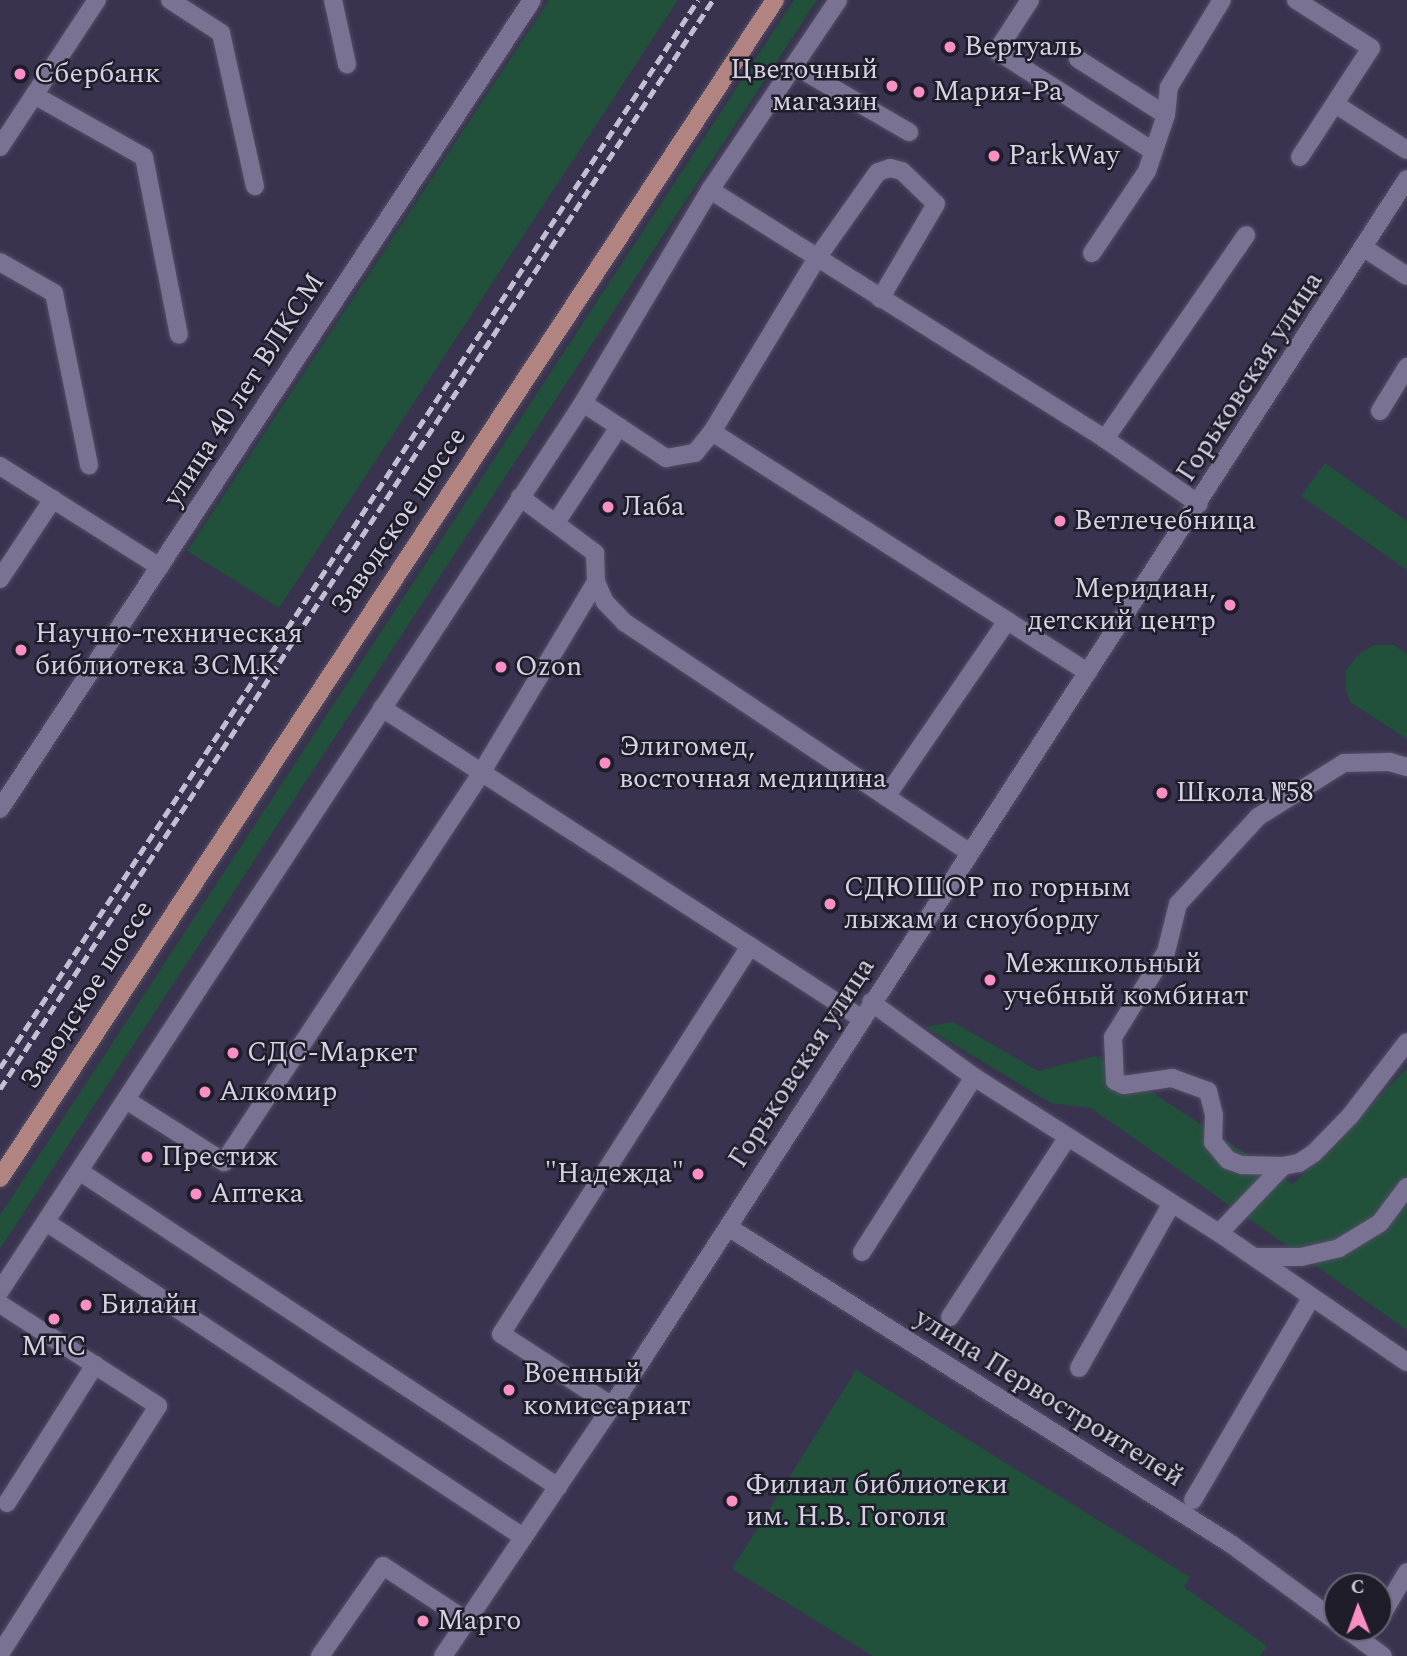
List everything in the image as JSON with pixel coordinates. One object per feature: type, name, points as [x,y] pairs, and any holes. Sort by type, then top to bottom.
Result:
[{"type":"main road","name":"Заводское шоссе","points":[[0,1178],[775,0]]},
{"type":"street","points":[[0,147],[97,0]]},
{"type":"street","points":[[170,0],[221,33],[255,186]]},
{"type":"street","points":[[333,0],[347,64]]},
{"type":"street","name":"улица 40 лет ВЛКСМ","points":[[0,809],[532,0]]},
{"type":"street","points":[[0,1291],[583,404],[710,190],[838,0]]},
{"type":"street","points":[[1030,0],[997,51],[1153,151]]},
{"type":"street","points":[[1092,253],[1147,171],[1166,115],[1169,87],[1222,0]]},
{"type":"street","points":[[1296,0],[1371,48],[1300,157]]},
{"type":"street","points":[[1078,59],[1166,115]]},
{"type":"street","points":[[795,65],[909,132]]},
{"type":"street","points":[[34,95],[144,157],[179,335]]},
{"type":"street","points":[[1335,104],[1407,150]]},
{"type":"street","points":[[583,404],[666,458],[695,453],[712,432],[817,258],[878,172],[890,168],[902,171],[933,195],[935,212],[880,299]]},
{"type":"street","name":"Горьковская улица","points":[[443,1656],[612,1406],[871,1002],[1199,504],[1407,179]]},
{"type":"street","points":[[710,190],[1105,439],[1199,504]]},
{"type":"street","points":[[1105,439],[1246,235]]},
{"type":"street","points":[[1364,248],[1407,276]]},
{"type":"street","points":[[0,262],[54,293],[89,465]]},
{"type":"street","points":[[1380,411],[1407,367]]},
{"type":"street","points":[[557,521],[619,427]]},
{"type":"street","points":[[712,432],[1088,672]]},
{"type":"street","points":[[0,466],[159,567]]},
{"type":"street","points":[[520,497],[557,521],[596,553],[596,582],[605,602],[624,622],[969,852]]},
{"type":"street","points":[[0,579],[53,499]]},
{"type":"street","points":[[126,1100],[224,1162],[480,775],[596,582]]},
{"type":"street","points":[[886,797],[1007,621]]},
{"type":"street","points":[[382,708],[480,775],[861,1018]]},
{"type":"street","points":[[1407,767],[1389,762],[1344,763],[1258,817],[1178,904],[1166,952],[1114,1037],[1115,1081],[1124,1085],[1172,1078],[1208,1091],[1214,1115],[1213,1142],[1228,1160],[1242,1165],[1283,1166],[1299,1163],[1314,1153],[1350,1116],[1407,1042]]},
{"type":"street","points":[[612,1406],[501,1334],[750,946]]},
{"type":"street","points":[[871,1002],[974,1077],[1171,1205],[1219,1233],[1407,1362]]},
{"type":"street","points":[[862,1252],[974,1077]]},
{"type":"street","points":[[950,1317],[1067,1138]]},
{"type":"street","points":[[1219,1233],[1283,1166]]},
{"type":"street","points":[[79,1171],[558,1487]]},
{"type":"street","points":[[1254,1257],[1301,1257],[1339,1248],[1380,1223],[1407,1187]]},
{"type":"street","points":[[1079,1368],[1171,1205]]},
{"type":"street","points":[[46,1222],[523,1537]]},
{"type":"street","name":"улица Первостроителей","points":[[728,1227],[1231,1544],[1323,1612]]},
{"type":"street","points":[[1193,1500],[1311,1298]]},
{"type":"street","points":[[0,1304],[158,1406],[0,1654]]},
{"type":"street","points":[[7,1503],[95,1365]]},
{"type":"street","points":[[320,1656],[383,1566],[467,1621]]},
{"type":"street","points":[[1393,1596],[1407,1572]]},
{"type":"street","points":[[1364,1642],[1383,1656]]},
{"type":"green space","points":[[549,0],[678,0],[279,608],[187,551]]},
{"type":"green space","points":[[794,0],[817,0],[0,1249],[0,1215]]},
{"type":"green space","points":[[1325,463],[1407,521],[1407,570],[1301,496]]},
{"type":"green space","points":[[1374,645],[1394,645],[1407,654],[1407,739],[1350,702],[1346,689],[1346,670],[1360,653]]},
{"type":"green space","points":[[953,1022],[1038,1071],[1096,1056],[1293,1184],[1407,1068],[1407,1330],[1091,1108],[1051,1103],[925,1027]]},
{"type":"green space","points":[[856,1370],[1190,1577],[1184,1587],[1267,1646],[1260,1656],[873,1656],[732,1569]]},
{"type":"railway","points":[[0,1068],[698,0]]},
{"type":"railway","points":[[0,1089],[713,0]]},
{"type":"place","name":"Вертуаль","points":[[950,47]]},
{"type":"place","name":"Сбербанк","points":[[20,74]]},
{"type":"place","name":"Цветочный магазин","points":[[892,86]]},
{"type":"place","name":"Мария-Ра","points":[[919,92]]},
{"type":"place","name":"ParkWay","points":[[994,156]]},
{"type":"place","name":"Лаба","points":[[608,507]]},
{"type":"place","name":"Ветлечебница","points":[[1060,521]]},
{"type":"place","name":"Меридиан, детский центр","points":[[1230,605]]},
{"type":"place","name":"Научно-техническая библиотека ЗСМК","points":[[21,650]]},
{"type":"place","name":"Ozon","points":[[501,667]]},
{"type":"place","name":"Элигомед, восточная медицина","points":[[605,763]]},
{"type":"place","name":"Школа №58","points":[[1162,793]]},
{"type":"place","name":"СДЮШОР по горным лыжам и сноуборду","points":[[830,904]]},
{"type":"place","name":"Межшкольный учебный комбинат","points":[[990,980]]},
{"type":"place","name":"СДС-Маркет","points":[[233,1053]]},
{"type":"place","name":"Алкомир","points":[[205,1092]]},
{"type":"place","name":"Престиж","points":[[147,1157]]},
{"type":"place","name":"\"Надежда\"","points":[[698,1174]]},
{"type":"place","name":"Аптека","points":[[196,1194]]},
{"type":"place","name":"Билайн","points":[[86,1305]]},
{"type":"place","name":"МТС","points":[[54,1319]]},
{"type":"place","name":"Военный комиссариат","points":[[509,1390]]},
{"type":"place","name":"Филиал библиотеки им. Н.В. Гоголя","points":[[732,1501]]},
{"type":"place","name":"Марго","points":[[423,1621]]}]
